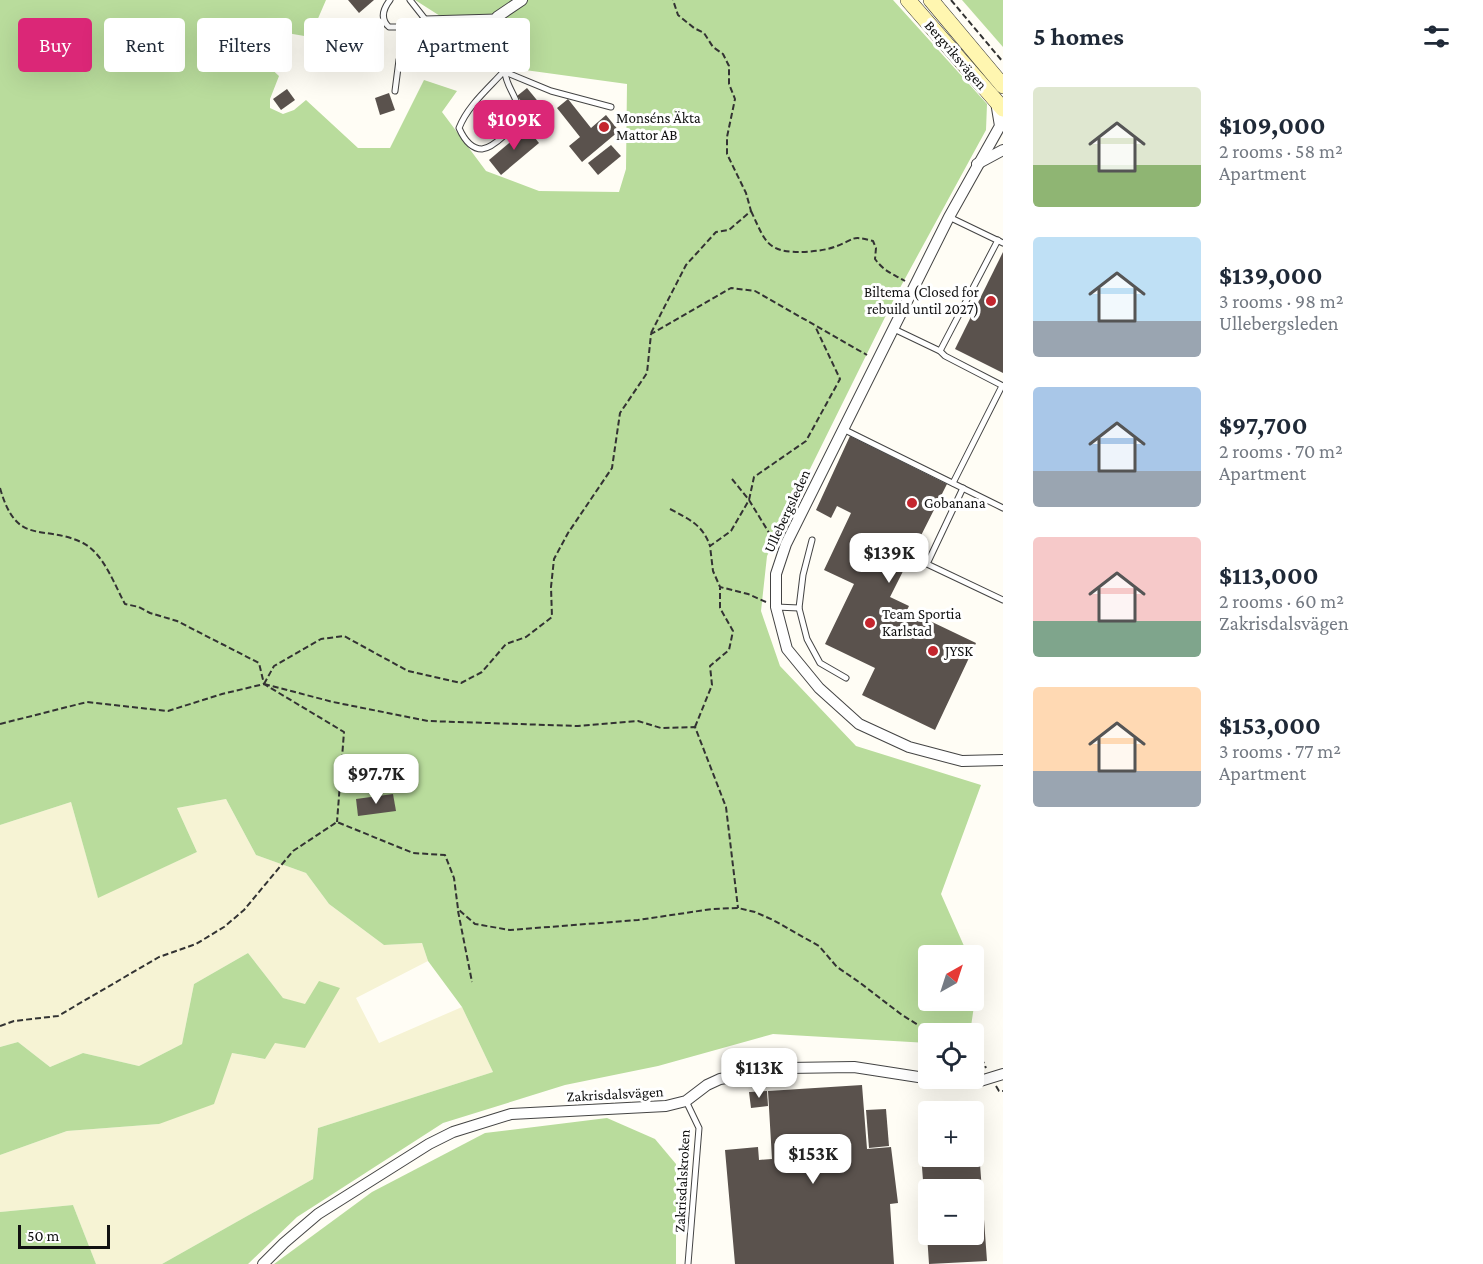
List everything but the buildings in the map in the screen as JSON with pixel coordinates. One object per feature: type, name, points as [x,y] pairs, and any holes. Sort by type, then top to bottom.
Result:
[{"type":"street","points":[[497,17],[522,0]]},
{"type":"street","name":"Bergviksvägen","points":[[908,0],[1000,106]]},
{"type":"street","name":"Bergviksvägen","points":[[931,0],[1003,86]]},
{"type":"street","name":"Ullebergsleden","points":[[1000,106],[1000,126],[949,217],[786,544],[776,574],[776,607],[787,649],[819,688],[859,724],[909,747],[962,761],[1003,760]]},
{"type":"street","points":[[977,165],[1003,150]]},
{"type":"street","name":"Zakrisdalsvägen","points":[[263,1264],[318,1214],[419,1149],[453,1132],[511,1114],[666,1106],[686,1101],[707,1085],[720,1079],[788,1068],[854,1067],[957,1083],[977,1082],[1003,1074]]},
{"type":"lane","points":[[390,0],[383,12],[385,23],[389,27],[396,27]]},
{"type":"lane","points":[[410,0],[424,18]]},
{"type":"lane","points":[[461,18],[497,17]]},
{"type":"lane","points":[[505,71],[507,85],[518,104],[517,121],[512,129],[487,147],[482,149],[470,145],[459,128],[466,113],[505,71]]},
{"type":"lane","points":[[395,91],[397,72]]},
{"type":"lane","points":[[507,72],[551,91],[611,107]]},
{"type":"lane","points":[[940,351],[1000,241],[949,217]]},
{"type":"lane","points":[[894,329],[940,351],[945,356],[1002,386],[953,483]]},
{"type":"lane","points":[[842,429],[1003,508]]},
{"type":"lane","points":[[963,488],[927,564],[1003,600]]},
{"type":"lane","points":[[812,540],[803,575],[799,608],[807,639],[820,663],[846,678]]},
{"type":"lane","points":[[776,607],[799,608]]},
{"type":"lane","name":"Zakrisdalskroken","points":[[686,1101],[699,1128],[688,1264]]},
{"type":"path","points":[[673,0],[678,15],[704,33],[713,47],[723,54],[729,66],[729,84],[735,99],[727,137],[727,154],[746,193],[751,212],[770,246],[783,253],[820,251],[839,246],[852,238],[873,241],[876,248],[875,259],[883,269],[915,286]]},
{"type":"path","points":[[951,0],[1003,62]]},
{"type":"path","points":[[264,684],[274,666],[321,639],[344,636],[408,671],[461,683],[482,672],[506,644],[526,637],[552,617],[551,587],[554,559],[568,533],[612,468],[620,413],[647,373],[651,334],[686,265],[716,232],[729,230],[751,212]]},
{"type":"path","points":[[651,334],[731,288],[755,291],[877,361]]},
{"type":"path","points":[[710,546],[731,531],[749,500],[754,477],[806,441],[840,379],[815,326]]},
{"type":"path","points":[[732,480],[749,500],[771,536],[786,544]]},
{"type":"path","points":[[0,488],[9,512],[24,529],[83,543],[101,559],[125,604],[177,621],[259,663],[264,684],[344,732],[337,822]]},
{"type":"path","points":[[670,509],[695,522],[706,534],[713,571],[720,587],[720,608],[733,631],[729,650],[710,666],[712,685],[695,728],[726,807],[738,908]]},
{"type":"path","points":[[720,587],[748,594],[776,607]]},
{"type":"path","points":[[0,724],[87,702],[168,711],[264,684],[333,702],[428,721],[578,726],[638,721],[661,728],[695,728]]},
{"type":"path","points":[[337,822],[413,853],[445,855],[454,878],[472,982]]},
{"type":"path","points":[[0,1026],[14,1021],[58,1016],[159,957],[196,944],[224,927],[244,910],[293,851],[337,822]]},
{"type":"path","points":[[458,909],[475,924],[510,930],[638,920],[712,909],[738,908],[773,920],[819,946],[837,967],[918,1025]]},
{"type":"path","points":[[984,1064],[990,1078]]},
{"type":"shaded area","points":[[226,799],[256,855],[306,873],[329,904],[384,945],[422,943],[428,961],[356,998],[379,1043],[462,1007],[493,1072],[318,1128],[313,1179],[162,1264],[96,1264],[73,1205],[0,1212],[0,1155],[67,1131],[159,1124],[232,1053],[264,1059],[305,1005],[283,998],[248,953],[194,984],[182,1044],[139,1066],[83,1053],[50,1067],[18,1042],[0,1047],[0,825],[71,802],[98,897],[197,852],[177,808]]},
{"type":"green space","points":[[0,0],[326,0],[318,18],[304,18],[304,36],[292,34],[292,18],[197,18],[197,72],[275,72],[279,76],[270,99],[270,108],[283,114],[294,110],[306,100],[358,148],[390,148],[424,80],[457,91],[442,112],[486,171],[539,191],[619,192],[626,169],[627,84],[530,71],[530,18],[443,18],[415,0],[893,0],[987,104],[986,130],[895,297],[767,556],[761,611],[780,666],[856,746],[981,785],[941,894],[964,945],[918,945],[918,1011],[973,1011],[971,1023],[918,1023],[918,1042],[773,1034],[658,1066],[565,1085],[443,1123],[297,1217],[248,1264],[162,1264],[313,1179],[318,1128],[493,1072],[462,1007],[428,961],[422,943],[384,945],[329,904],[306,873],[256,855],[226,799],[177,808],[197,852],[98,898],[71,802],[0,825]]},
{"type":"green space","points":[[962,0],[1003,0],[1003,47]]},
{"type":"green space","points":[[248,953],[283,998],[305,1004],[319,981],[340,988],[305,1048],[275,1043],[265,1059],[232,1053],[214,1104],[159,1124],[67,1131],[0,1155],[0,1047],[18,1042],[50,1067],[83,1053],[139,1066],[182,1044],[194,984]]},
{"type":"green space","points":[[607,1118],[655,1139],[676,1164],[676,1264],[274,1264],[372,1192],[485,1133]]},
{"type":"green space","points":[[73,1205],[96,1264],[0,1264],[0,1212]]},
{"type":"place","name":"Monséns Äkta Mattor AB","points":[[604,127]]},
{"type":"place","name":"Biltema (Closed for rebuild until 2027)","points":[[991,301]]},
{"type":"place","name":"Gobanana","points":[[912,503]]},
{"type":"place","name":"Team Sportia Karlstad","points":[[870,623]]},
{"type":"place","name":"JYSK","points":[[933,651]]}]
